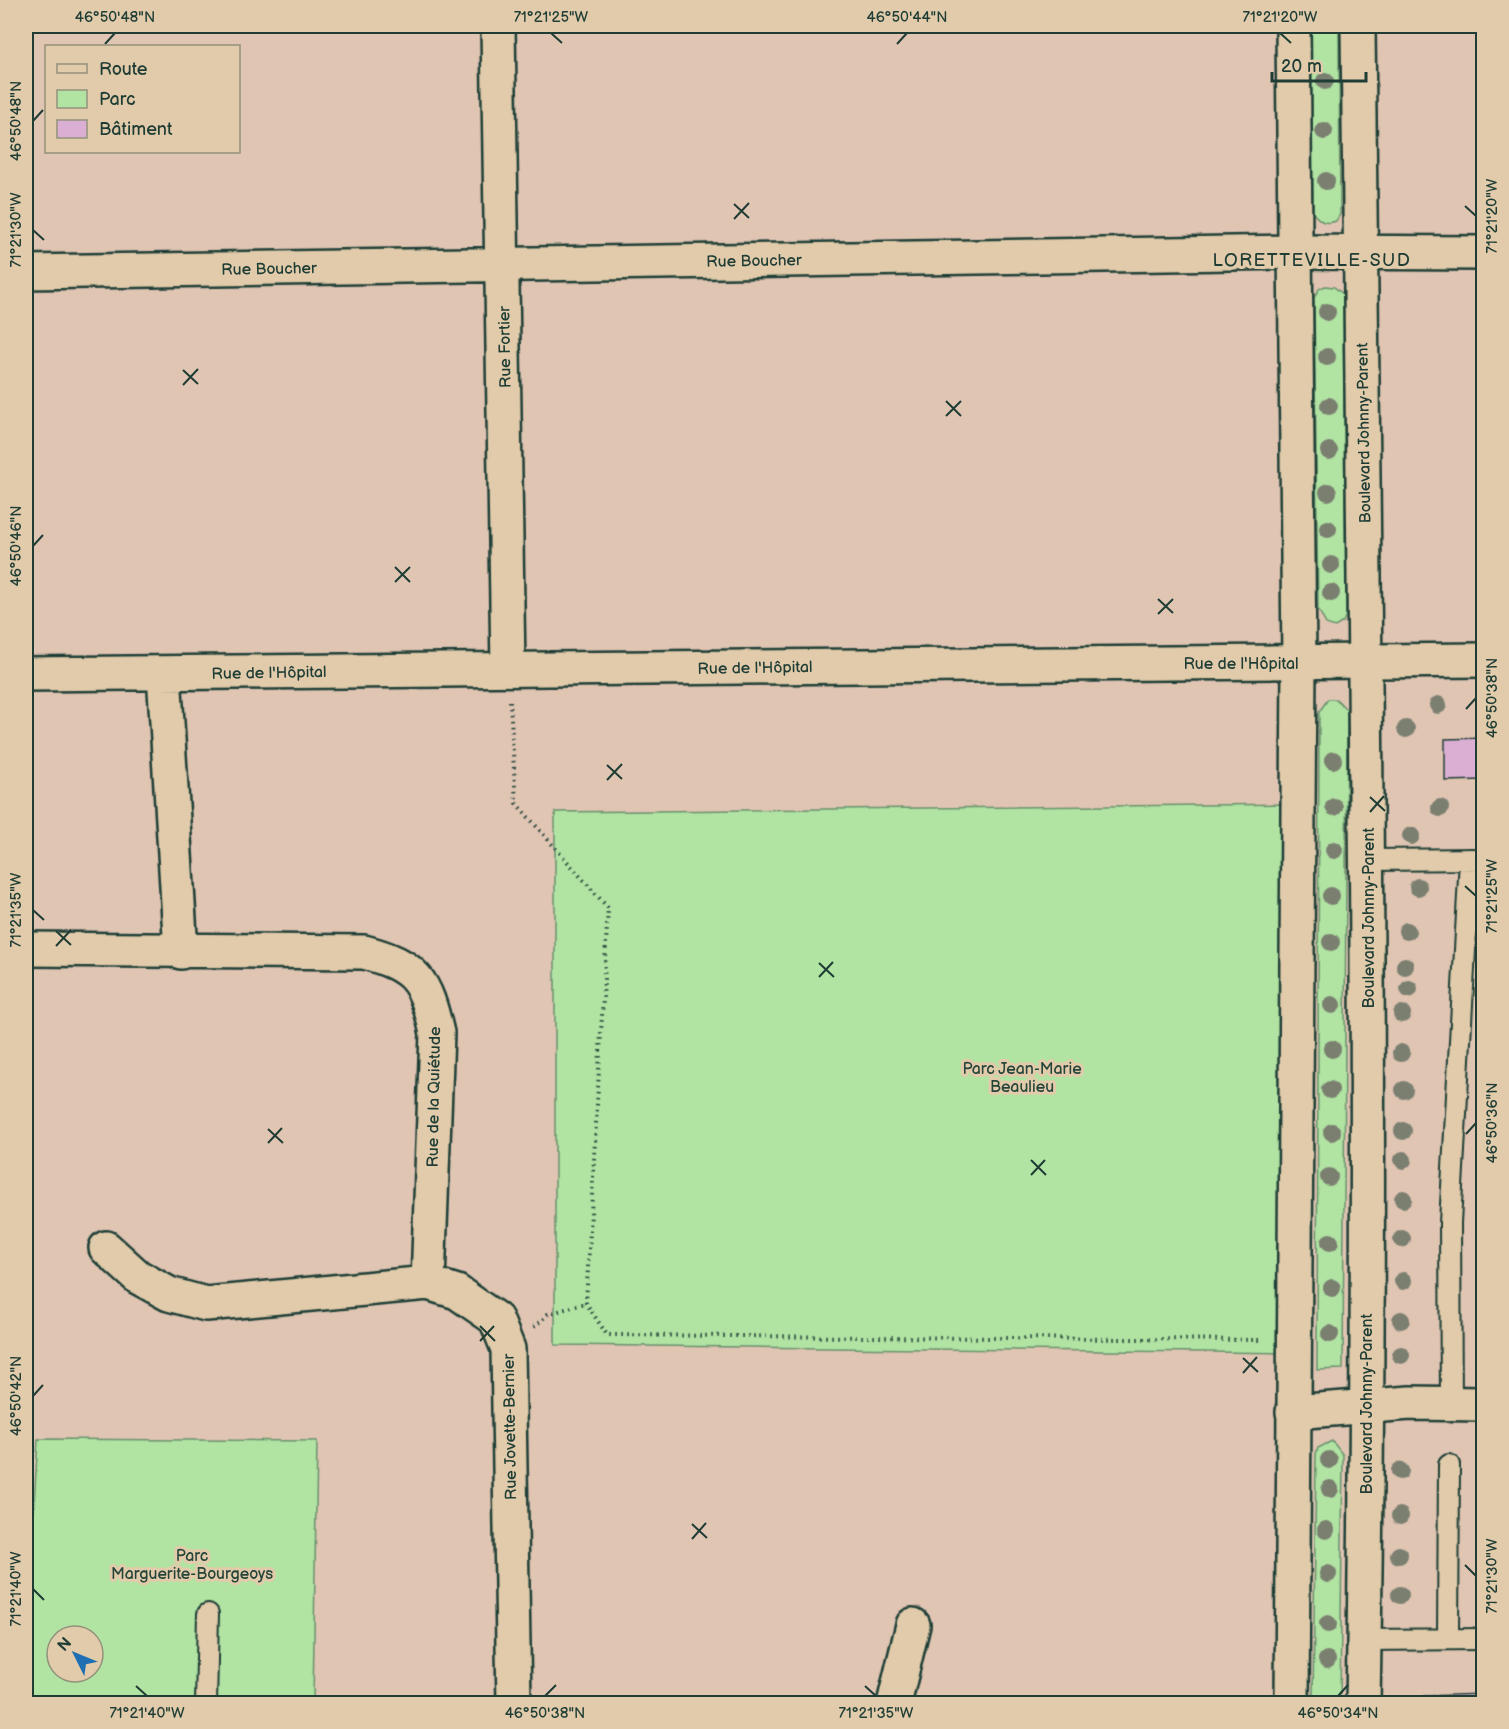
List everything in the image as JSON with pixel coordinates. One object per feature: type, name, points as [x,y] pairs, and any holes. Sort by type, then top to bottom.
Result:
[{"type":"street","name":"Rue Fortier","points":[[498,26],[508,669]]},
{"type":"street","points":[[1292,1704],[1299,663],[1293,26]]},
{"type":"street","name":"Boulevard Johnny-Parent","points":[[1358,26],[1369,860],[1367,1408],[1363,1704]]},
{"type":"street","name":"Rue Boucher","points":[[26,272],[1295,252],[1484,253]]},
{"type":"street","name":"Rue de l'Hôpital","points":[[26,674],[1484,660]]},
{"type":"street","points":[[164,673],[181,952]]},
{"type":"street","name":"Rue de la Quiétude","points":[[26,949],[364,952],[392,959],[414,974],[429,998],[437,1033],[428,1283]]},
{"type":"street","name":"Rue Jovette-Bernier","points":[[106,1248],[138,1277],[169,1294],[206,1304],[428,1283],[457,1292],[496,1319],[508,1349],[514,1704]]},
{"type":"street","points":[[1293,1412],[1410,1403],[1484,1404]]},
{"type":"street","points":[[894,1704],[913,1625]]},
{"type":"lane","points":[[1369,860],[1477,859],[1450,1223],[1451,1405]]},
{"type":"lane","points":[[1448,1638],[1449,1465]]},
{"type":"lane","points":[[206,1704],[208,1614]]},
{"type":"lane","points":[[1364,1640],[1484,1639]]},
{"type":"path","points":[[508,669],[516,803],[608,908],[586,1303],[607,1335],[1293,1340]]},
{"type":"path","points":[[508,1349],[548,1314],[586,1303]]},
{"type":"green space","points":[[1311,26],[1339,26],[1340,214],[1336,221],[1328,223],[1320,220],[1313,213]]},
{"type":"green space","points":[[1325,286],[1334,287],[1343,294],[1346,615],[1343,622],[1335,627],[1326,624],[1318,609],[1314,298],[1319,289]]},
{"type":"green space","points":[[1328,699],[1336,699],[1347,710],[1343,1369],[1317,1370],[1319,712]]},
{"type":"green space","name":"Parc Jean-Marie Beaulieu","points":[[1297,804],[1292,1353],[555,1345],[555,812]]},
{"type":"green space","name":"Parc Marguerite-Bourgeoys","points":[[38,1439],[317,1441],[313,1703],[26,1704],[26,1633]]},
{"type":"green space","points":[[1332,1441],[1343,1455],[1340,1703],[1313,1703],[1316,1454],[1318,1448]]},
{"type":"building","points":[[1484,738],[1484,780],[1445,781],[1445,739]]},
{"type":"building","points":[[1484,1694],[1484,1704],[1424,1704],[1424,1696]]},
{"type":"district","name":"LORETTEVILLE-SUD","points":[[1312,260]]}]
